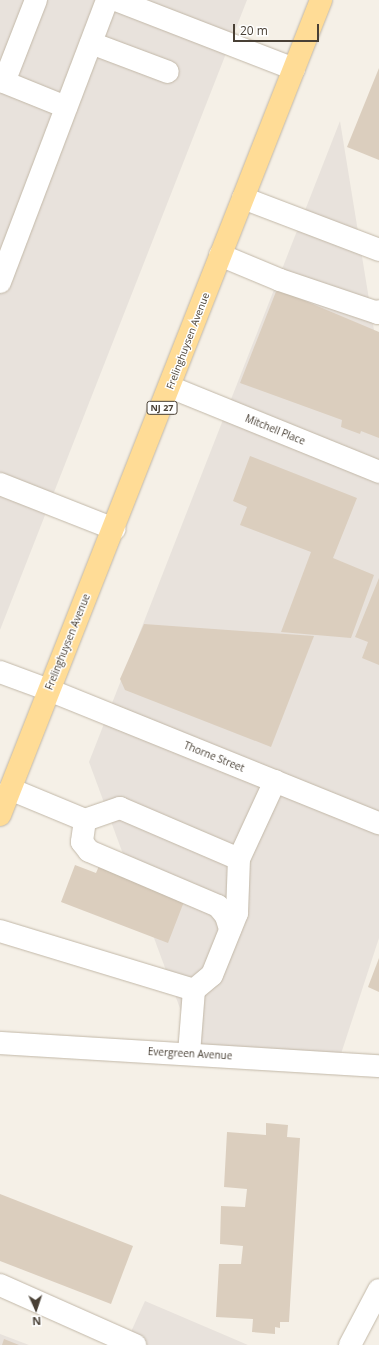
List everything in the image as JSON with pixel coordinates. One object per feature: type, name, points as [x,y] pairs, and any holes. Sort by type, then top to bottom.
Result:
[{"type":"main road","name":"Frelinghuysen Avenue","points":[[0,815],[170,387],[220,255],[321,0]]},
{"type":"street","points":[[36,0],[4,82],[66,107]]},
{"type":"street","points":[[0,282],[107,0]]},
{"type":"street","points":[[116,0],[294,69]]},
{"type":"street","points":[[91,43],[168,72]]},
{"type":"street","points":[[243,198],[379,250]]},
{"type":"street","points":[[220,255],[280,280],[379,311]]},
{"type":"street","name":"Mitchell Place","points":[[170,387],[379,472]]},
{"type":"street","points":[[0,484],[114,529]]},
{"type":"street","name":"Thorne Street","points":[[0,672],[49,690],[275,782],[378,818]]},
{"type":"street","points":[[189,1054],[194,990],[212,975],[237,913],[239,859],[275,782]]},
{"type":"street","points":[[10,789],[85,820],[120,808],[239,859]]},
{"type":"street","points":[[85,820],[82,842],[89,851],[218,906],[226,916],[230,929]]},
{"type":"street","points":[[0,931],[194,990]]},
{"type":"street","name":"Evergreen Avenue","points":[[0,1043],[379,1066]]},
{"type":"street","points":[[0,1284],[135,1345]]},
{"type":"street","points":[[350,1345],[379,1290]]},
{"type":"shaded area","points":[[0,0],[247,0],[0,630]]},
{"type":"shaded area","points":[[340,121],[379,361],[379,938],[338,1063],[195,1049],[89,762]]},
{"type":"shaded area","points":[[145,1301],[248,1345],[125,1345]]},
{"type":"shaded area","points":[[0,1334],[29,1345],[0,1345]]},
{"type":"building","points":[[379,68],[379,160],[347,147]]},
{"type":"building","points":[[277,289],[379,332],[379,438],[361,431],[360,434],[341,427],[342,420],[240,383]]},
{"type":"building","points":[[250,456],[357,498],[333,558],[374,575],[351,638],[281,632],[311,552],[240,525],[247,507],[233,501]]},
{"type":"building","points":[[379,578],[379,665],[362,658],[368,642],[355,637]]},
{"type":"building","points":[[144,624],[314,636],[271,747],[125,690],[120,679]]},
{"type":"building","points":[[75,865],[96,873],[99,866],[185,899],[168,943],[61,902]]},
{"type":"building","points":[[379,958],[379,992],[368,987]]},
{"type":"building","points":[[266,1123],[288,1125],[287,1137],[300,1138],[289,1322],[280,1322],[280,1328],[275,1327],[275,1334],[252,1332],[253,1319],[216,1317],[219,1264],[241,1264],[243,1246],[220,1244],[221,1206],[245,1207],[247,1189],[224,1187],[227,1132],[266,1135]]},
{"type":"building","points":[[0,1194],[133,1246],[111,1304],[0,1261]]},
{"type":"building","points":[[4,1339],[19,1345],[2,1345]]}]
